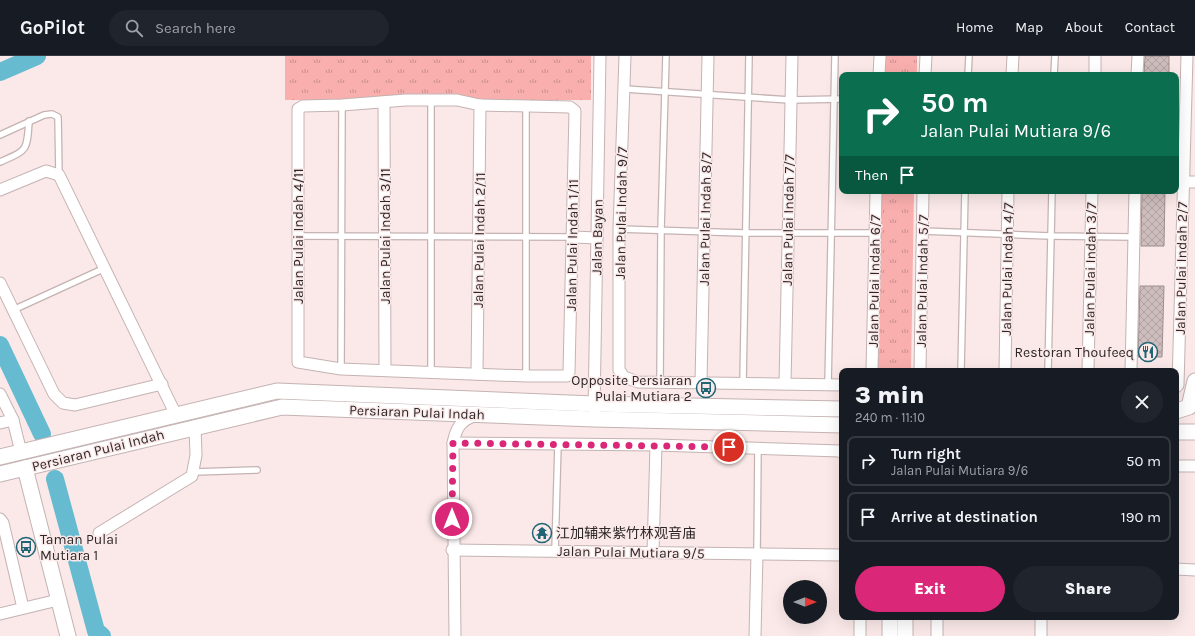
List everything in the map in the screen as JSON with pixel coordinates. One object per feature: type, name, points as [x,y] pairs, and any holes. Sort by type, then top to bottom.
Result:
[{"type":"main road","points":[[1179,410],[1189,407],[1195,381]]},
{"type":"main road","name":"Persiaran Pulai Indah","points":[[0,457],[282,390],[594,404],[839,409]]},
{"type":"main road","name":"Persiaran Pulai Indah","points":[[0,474],[282,407],[594,419],[839,425]]},
{"type":"main road","points":[[126,443],[167,424],[176,415],[192,419],[235,417]]},
{"type":"main road","points":[[1179,415],[1195,416]]},
{"type":"main road","points":[[1179,432],[1195,432]]},
{"type":"main road","points":[[25,468],[68,636]]},
{"type":"main road","points":[[890,620],[890,636]]},
{"type":"main road","points":[[905,620],[905,636]]},
{"type":"street","name":"Jalan Bayan","points":[[594,419],[600,56]]},
{"type":"street","name":"Jalan Pulai Indah 9/7","points":[[625,56],[620,229],[619,370],[624,377],[638,382],[660,382]]},
{"type":"street","name":"Jalan Pulai Indah 8/7","points":[[701,382],[708,56]]},
{"type":"street","name":"Jalan Pulai Indah 7/7","points":[[785,384],[792,56]]},
{"type":"street","points":[[880,56],[880,72]]},
{"type":"street","points":[[925,72],[926,56]]},
{"type":"street","points":[[1012,56],[1012,72]]},
{"type":"street","points":[[1095,56],[1095,72]]},
{"type":"street","points":[[1138,56],[1138,72]]},
{"type":"street","name":"Jalan Pulai Indah 2/7","points":[[1178,368],[1187,56]]},
{"type":"street","points":[[342,105],[456,100],[480,105],[526,107]]},
{"type":"street","name":"Jalan Pulai Indah 3/11","points":[[384,102],[385,370]]},
{"type":"street","name":"Jalan Pulai Indah 4/11","points":[[341,369],[301,364],[297,360],[298,108],[303,106],[342,105]]},
{"type":"street","name":"Jalan Pulai Indah 2/11","points":[[477,374],[480,105]]},
{"type":"street","name":"Jalan Pulai Indah 1/11","points":[[526,107],[570,107],[574,111],[573,237],[569,372],[565,377],[526,376]]},
{"type":"street","points":[[0,190],[46,171],[59,175],[176,415]]},
{"type":"street","points":[[1183,182],[1195,182]]},
{"type":"street","name":"Jalan Pulai Indah 6/7","points":[[872,368],[876,194]]},
{"type":"street","name":"Jalan Pulai Indah 5/7","points":[[920,368],[923,194]]},
{"type":"street","name":"Jalan Pulai Indah 4/7","points":[[1005,368],[1008,194]]},
{"type":"street","name":"Jalan Pulai Indah 3/7","points":[[1088,368],[1092,194]]},
{"type":"street","points":[[1131,368],[1135,194]]},
{"type":"street","points":[[573,237],[597,238]]},
{"type":"street","points":[[0,283],[54,394],[63,403],[75,405],[162,384]]},
{"type":"street","points":[[341,369],[526,376]]},
{"type":"street","points":[[660,382],[839,385]]},
{"type":"street","points":[[0,394],[12,420],[21,452]]},
{"type":"street","points":[[455,636],[452,550],[453,443],[457,428],[463,421],[481,414]]},
{"type":"street","points":[[0,423],[12,420]]},
{"type":"street","points":[[99,533],[192,476],[194,472],[196,449],[195,427]]},
{"type":"street","points":[[453,443],[656,445],[839,451]]},
{"type":"street","points":[[653,552],[656,445]]},
{"type":"street","points":[[1179,466],[1195,466]]},
{"type":"street","points":[[0,519],[3,523],[23,608]]},
{"type":"street","name":"Jalan Pulai Mutiara 9/5","points":[[452,550],[839,555]]},
{"type":"street","points":[[755,636],[757,554]]},
{"type":"street","points":[[1179,569],[1195,570]]},
{"type":"street","points":[[0,614],[58,600]]},
{"type":"street","points":[[860,620],[860,636]]},
{"type":"street","points":[[937,620],[937,636]]},
{"type":"street","points":[[1041,620],[1041,636]]},
{"type":"lane","points":[[660,382],[661,229],[666,56]]},
{"type":"lane","points":[[742,383],[744,233],[749,56]]},
{"type":"lane","points":[[828,385],[835,56]]},
{"type":"lane","points":[[968,72],[969,56]]},
{"type":"lane","points":[[1054,72],[1055,56]]},
{"type":"lane","points":[[625,89],[790,100],[839,98]]},
{"type":"lane","points":[[431,100],[431,373]]},
{"type":"lane","points":[[341,369],[342,105]]},
{"type":"lane","points":[[526,107],[526,376]]},
{"type":"lane","points":[[0,135],[44,115],[52,114],[58,117],[59,175]]},
{"type":"lane","points":[[0,162],[21,153],[26,147],[29,121]]},
{"type":"lane","points":[[961,368],[965,194]]},
{"type":"lane","points":[[1048,368],[1052,194]]},
{"type":"lane","points":[[620,229],[661,229],[704,232],[788,234],[875,233]]},
{"type":"lane","points":[[923,231],[1051,236],[1091,235],[1134,237]]},
{"type":"lane","points":[[298,236],[573,237]]},
{"type":"lane","points":[[13,310],[105,268]]},
{"type":"lane","points":[[555,551],[558,443]]},
{"type":"lane","points":[[757,554],[758,448]]},
{"type":"lane","points":[[194,472],[258,470]]},
{"type":"green space","points":[[285,56],[591,56],[591,100],[285,100]]},
{"type":"green space","points":[[886,56],[917,56],[917,72],[885,72]]},
{"type":"green space","points":[[882,194],[914,194],[911,368],[878,368]]},
{"type":"building","points":[[1145,56],[1169,56],[1169,72],[1144,72]]},
{"type":"building","points":[[1142,194],[1165,194],[1164,246],[1141,246]]},
{"type":"building","points":[[1140,286],[1164,286],[1162,357],[1138,357]]},
{"type":"waterway","points":[[0,72],[37,56]]},
{"type":"waterway","points":[[0,345],[42,434]]},
{"type":"waterway","points":[[55,479],[96,631],[102,636]]},
{"type":"place","name":"Restoran Thoufeeq","points":[[1148,352]]},
{"type":"place","name":"Opposite Persiaran Pulai Mutiara 2","points":[[706,388]]},
{"type":"place","name":"江加辅来紫竹林观音庙","points":[[542,533]]},
{"type":"place","name":"Taman Pulai Mutiara 1","points":[[26,547]]},
{"type":"route","points":[[452,519],[453,443],[558,443],[729,447]]}]
